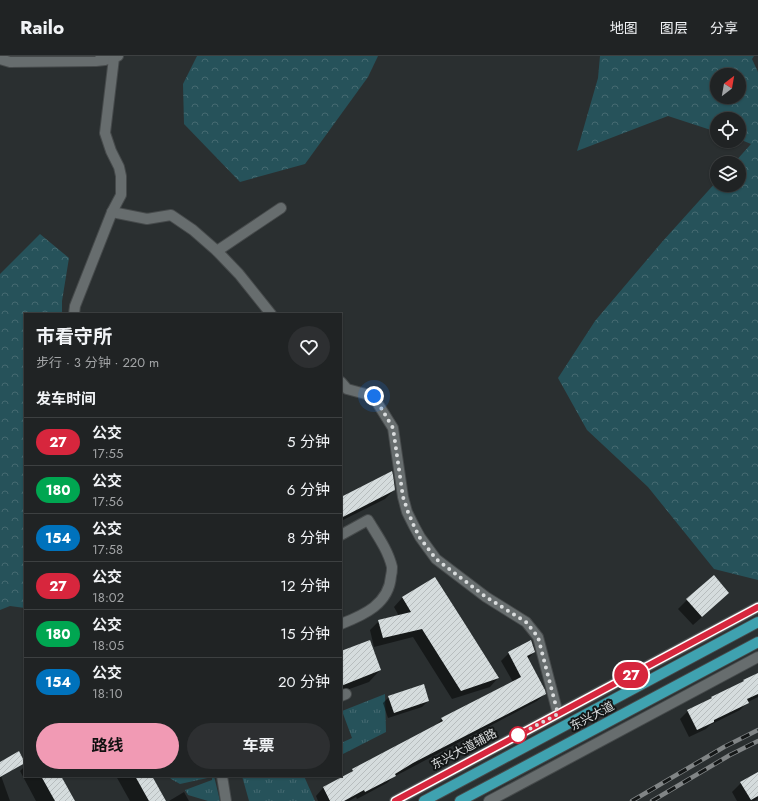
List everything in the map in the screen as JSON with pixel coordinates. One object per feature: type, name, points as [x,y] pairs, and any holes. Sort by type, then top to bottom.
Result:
[{"type":"main road","name":"东兴大道","points":[[424,801],[758,622]]},
{"type":"main road","name":"东兴大道","points":[[460,801],[758,642]]},
{"type":"street","points":[[0,59],[10,62],[72,62],[96,61],[116,57],[105,133],[119,168],[121,195],[112,212],[75,306],[74,313]]},
{"type":"street","points":[[217,252],[281,208]]},
{"type":"street","points":[[112,212],[146,219],[171,215],[193,230],[217,252],[239,274],[270,313]]},
{"type":"street","points":[[342,383],[348,389],[374,396],[393,428],[400,481],[405,504],[414,526],[427,548],[436,559],[486,597],[526,622],[538,637],[558,714]]},
{"type":"street","points":[[342,534],[368,520],[385,550],[392,568],[391,584],[385,596],[373,608],[357,618],[342,624]]},
{"type":"street","name":"东兴大道辅路","points":[[395,801],[758,607]]},
{"type":"street","points":[[489,801],[758,657]]},
{"type":"street","points":[[697,675],[730,672]]},
{"type":"street","points":[[607,688],[635,688]]},
{"type":"street","points":[[548,754],[578,753]]},
{"type":"street","points":[[446,789],[469,762]]},
{"type":"street","points":[[222,777],[226,801]]},
{"type":"green space","points":[[197,56],[378,56],[368,77],[305,164],[240,182],[184,124],[183,84]]},
{"type":"green space","points":[[600,56],[754,56],[752,59],[758,72],[758,580],[714,569],[648,487],[587,430],[558,378],[595,321],[662,242],[710,189],[710,192],[746,192],[746,156],[740,156],[751,144],[746,142],[746,112],[710,112],[710,130],[668,116],[577,151],[598,78]]},
{"type":"green space","points":[[40,234],[69,258],[62,301],[62,313],[24,313],[24,608],[10,606],[0,610],[0,274]]},
{"type":"green space","points":[[385,694],[386,732],[342,754],[342,743],[352,738],[342,711]]},
{"type":"green space","points":[[170,777],[212,777],[180,784]]},
{"type":"green space","points":[[212,777],[214,777],[220,801],[208,801],[188,795],[185,790],[212,780]]},
{"type":"green space","points":[[242,777],[304,777],[315,801],[249,801]]},
{"type":"building","points":[[392,471],[395,490],[342,517],[342,496]]},
{"type":"building","points":[[714,575],[729,593],[702,617],[686,599]]},
{"type":"building","points":[[435,577],[499,678],[461,691],[422,629],[383,638],[378,620],[411,612],[402,597]]},
{"type":"building","points":[[370,640],[381,670],[342,686],[342,651]]},
{"type":"building","points":[[531,640],[535,652],[527,656],[546,694],[413,763],[395,774],[396,776],[365,792],[364,790],[344,801],[330,801],[323,787],[353,771],[352,769],[443,721],[441,718],[521,677],[508,652]]},
{"type":"building","points":[[758,673],[758,694],[747,699],[749,703],[697,730],[687,710]]},
{"type":"building","points":[[424,684],[429,701],[394,713],[388,696]]},
{"type":"building","points":[[19,751],[24,764],[0,777],[0,762]]},
{"type":"building","points":[[758,772],[758,796],[751,800],[740,782]]},
{"type":"building","points":[[42,777],[62,777],[75,801],[55,801]]},
{"type":"building","points":[[136,777],[153,777],[166,801],[149,801]]},
{"type":"railway","points":[[632,801],[724,747],[758,730]]},
{"type":"railway","points":[[652,801],[730,755],[758,741]]},
{"type":"bus line","name":"27","points":[[395,801],[758,607]]},
{"type":"route","points":[[374,396],[393,428],[403,497],[420,538],[436,559],[486,597],[526,622],[538,637],[558,714],[518,735]]}]
